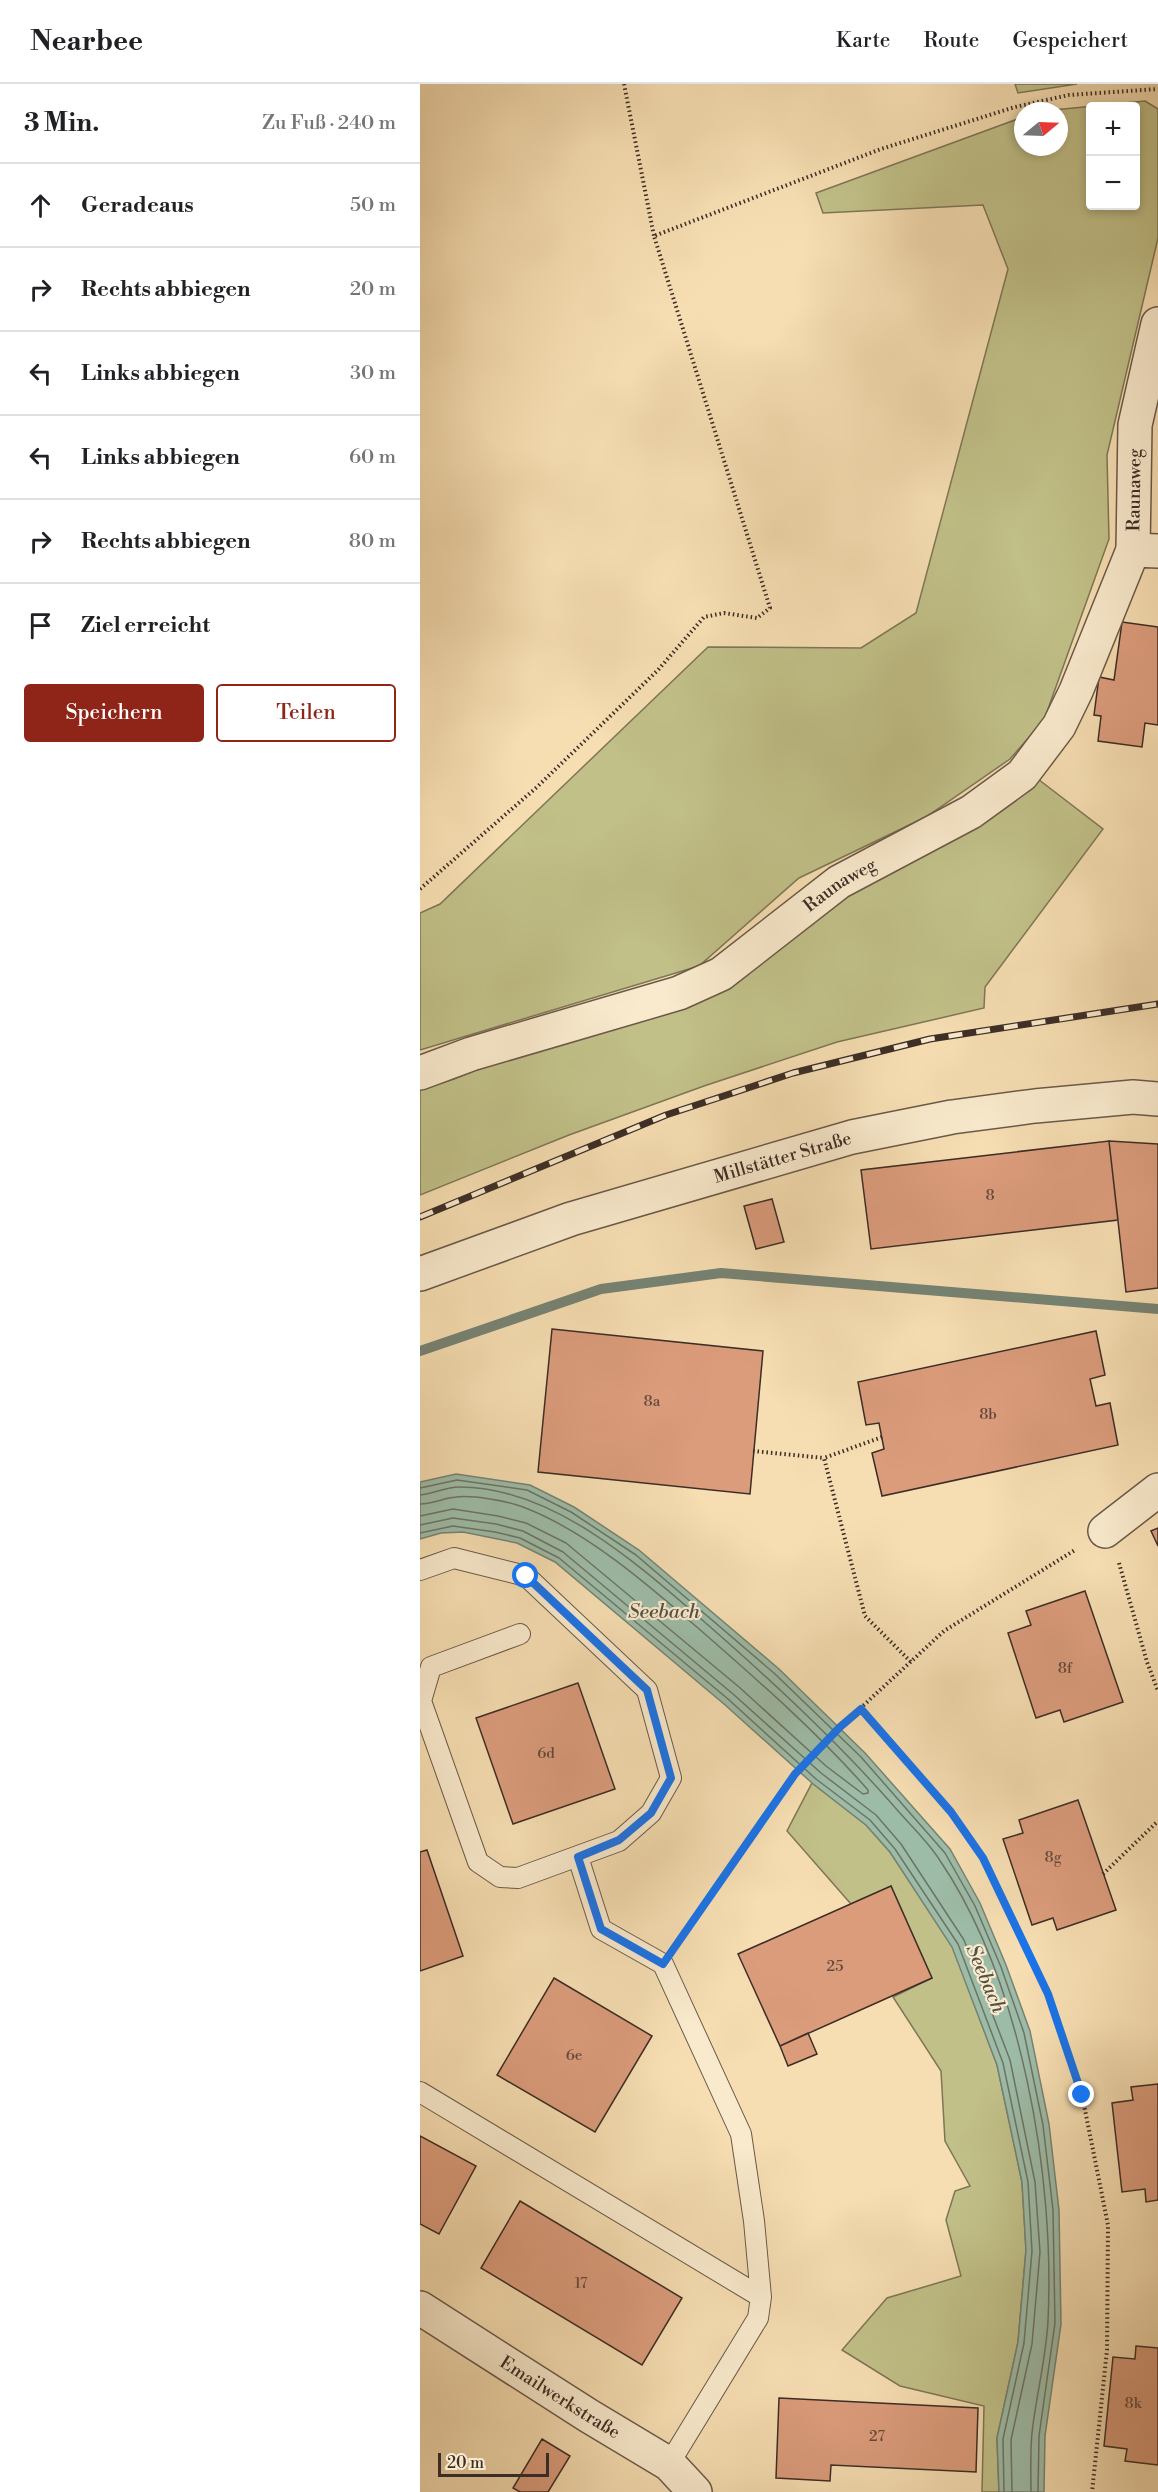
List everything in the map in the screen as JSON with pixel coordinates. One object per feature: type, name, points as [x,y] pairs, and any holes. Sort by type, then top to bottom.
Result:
[{"type":"street","name":"Raunaweg","points":[[420,1073],[471,1054],[679,993],[720,974],[838,882],[971,812],[1022,775],[1059,726],[1145,550],[1135,425],[1158,324]]},
{"type":"street","name":"Millstätter Straße","points":[[420,1274],[571,1219],[852,1137],[952,1117],[1035,1106],[1133,1097],[1158,1099]]},
{"type":"street","points":[[1105,1531],[1158,1490]]},
{"type":"street","name":"Emailwerkstraße","points":[[420,2308],[669,2464],[695,2492]]},
{"type":"lane","points":[[420,1570],[454,1558],[526,1576],[647,1690],[671,1778],[651,1813],[619,1840],[518,1878],[500,1877],[478,1862],[421,1701],[431,1667],[520,1634]]},
{"type":"lane","points":[[578,1857],[601,1929],[663,1964],[741,2134],[754,2221],[761,2297],[758,2318],[669,2464]]},
{"type":"lane","points":[[420,2092],[761,2297]]},
{"type":"path","points":[[420,889],[537,787],[658,670],[704,617],[724,613],[757,618],[770,608],[654,236],[624,84]]},
{"type":"path","points":[[654,236],[881,150],[1015,107],[1069,95],[1156,87]]},
{"type":"path","points":[[753,1452],[824,1458],[882,1437]]},
{"type":"path","points":[[824,1458],[865,1616],[911,1662]]},
{"type":"path","points":[[663,1964],[795,1774],[840,1727],[944,1631],[1105,1531],[1118,1560],[1147,1662],[1158,1691]]},
{"type":"path","points":[[861,1709],[951,1812],[983,1858],[1048,1994],[1082,2095],[1108,2225],[1107,2350],[1092,2492]]},
{"type":"path","points":[[1103,1874],[1158,1821]]},
{"type":"shaded area","points":[[1015,84],[1077,84],[1018,93]]},
{"type":"shaded area","points":[[1145,101],[1158,109],[1158,238],[1107,455],[1109,539],[1044,720],[1010,759],[926,817],[799,878],[699,966],[420,1050],[420,913],[440,904],[708,647],[861,648],[916,613],[1008,269],[983,205],[823,213],[816,193],[1014,120],[1014,156],[1068,156],[1068,108],[1086,106],[1086,210],[1140,210],[1140,102],[1135,102]]},
{"type":"shaded area","points":[[1034,776],[1103,829],[985,987],[984,1008],[837,1042],[704,1086],[569,1135],[420,1195],[420,1090],[540,1045],[636,1017]]},
{"type":"shaded area","points":[[812,1783],[866,1825],[890,1852],[953,1947],[997,2065],[1022,2182],[1026,2250],[1018,2342],[997,2438],[999,2492],[982,2492],[984,2406],[900,2386],[842,2350],[887,2298],[961,2276],[946,2220],[955,2191],[970,2186],[945,2141],[941,2071],[893,1997],[932,1978],[891,1886],[851,1904],[787,1831]]},
{"type":"water","name":"Seebach","points":[[456,1474],[530,1485],[574,1507],[639,1550],[779,1669],[865,1753],[950,1849],[980,1903],[1030,2031],[1049,2124],[1059,2210],[1061,2324],[1045,2436],[1044,2492],[999,2492],[997,2438],[1018,2342],[1026,2250],[1022,2182],[997,2065],[952,1947],[890,1852],[866,1825],[812,1783],[724,1704],[555,1562],[517,1543],[463,1532],[441,1533],[420,1539],[420,1482]]},
{"type":"building","points":[[1122,622],[1158,627],[1158,725],[1145,723],[1142,747],[1098,741],[1101,716],[1094,715],[1099,677],[1114,680]]},
{"type":"building","points":[[1109,1141],[1118,1220],[871,1249],[861,1170]]},
{"type":"building","points":[[1109,1141],[1158,1144],[1158,1288],[1126,1292]]},
{"type":"building","points":[[772,1199],[784,1242],[756,1249],[744,1206]]},
{"type":"building","points":[[552,1329],[763,1351],[750,1494],[538,1472]]},
{"type":"building","points":[[1096,1331],[1105,1375],[1090,1379],[1096,1406],[1110,1403],[1118,1445],[882,1496],[872,1453],[884,1449],[879,1423],[866,1425],[858,1382]]},
{"type":"building","points":[[1158,1528],[1158,1546],[1151,1531]]},
{"type":"building","points":[[1085,1591],[1123,1702],[1064,1722],[1060,1710],[1036,1718],[1008,1633],[1031,1625],[1026,1611]]},
{"type":"building","points":[[578,1683],[615,1789],[513,1824],[476,1718]]},
{"type":"building","points":[[1078,1800],[1116,1910],[1057,1930],[1053,1918],[1032,1925],[1003,1839],[1023,1833],[1019,1820]]},
{"type":"building","points":[[427,1850],[463,1956],[420,1971],[420,1852]]},
{"type":"building","points":[[891,1886],[932,1978],[780,2046],[738,1954]]},
{"type":"building","points":[[554,1978],[652,2036],[595,2132],[497,2075]]},
{"type":"building","points":[[808,2033],[817,2054],[788,2066],[780,2046]]},
{"type":"building","points":[[1158,2084],[1158,2200],[1146,2202],[1145,2189],[1122,2192],[1112,2103],[1133,2100],[1131,2087]]},
{"type":"building","points":[[420,2136],[476,2166],[439,2234],[420,2224]]},
{"type":"building","points":[[520,2201],[682,2298],[642,2365],[481,2268]]},
{"type":"building","points":[[1136,2346],[1158,2348],[1158,2465],[1125,2461],[1127,2449],[1104,2446],[1113,2357],[1135,2359]]},
{"type":"building","points":[[779,2398],[978,2408],[976,2472],[831,2465],[830,2481],[776,2478]]},
{"type":"building","points":[[542,2439],[570,2456],[548,2492],[520,2492],[513,2488]]},
{"type":"waterway","points":[[420,1351],[601,1289],[721,1273],[1158,1309]]},
{"type":"railway","points":[[420,1217],[666,1115],[793,1073],[930,1039],[1158,1004]]},
{"type":"route","points":[[526,1576],[647,1690],[671,1778],[651,1813],[619,1840],[578,1857],[601,1929],[663,1964],[795,1774],[840,1727],[861,1709],[951,1812],[983,1858],[1048,1994],[1082,2095]]}]
